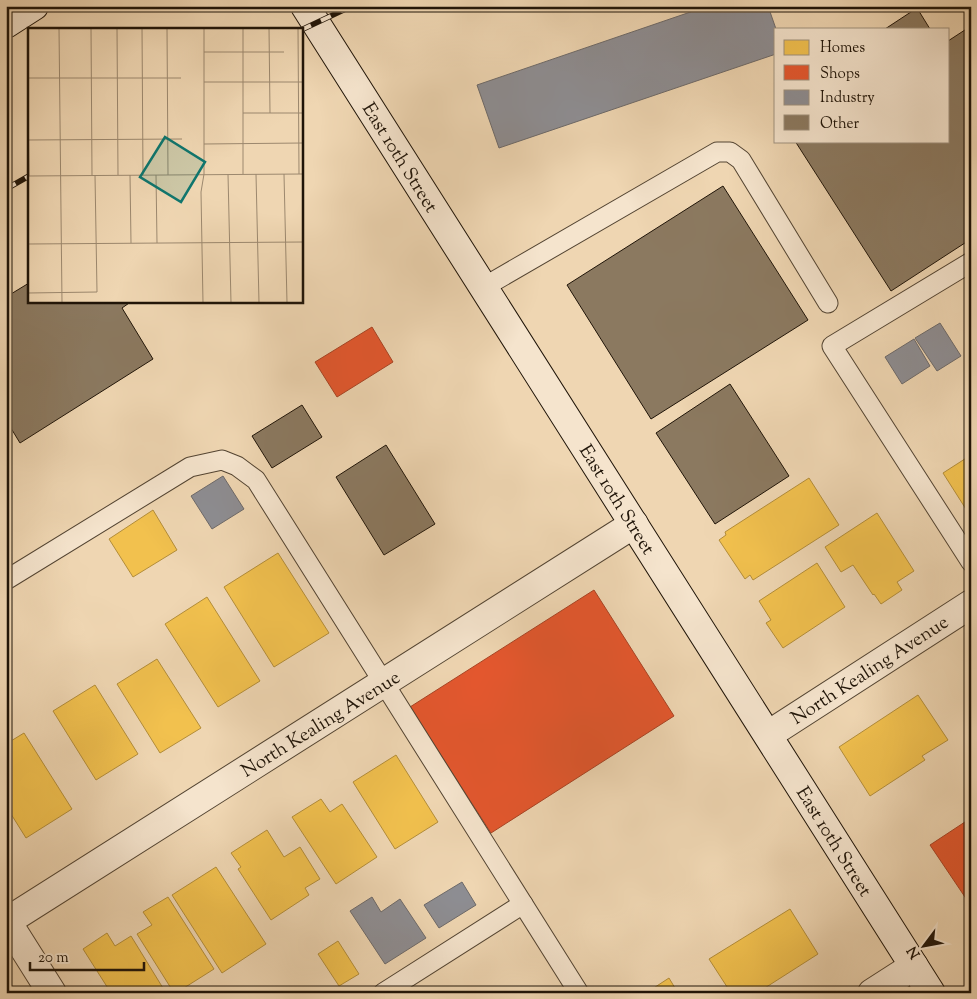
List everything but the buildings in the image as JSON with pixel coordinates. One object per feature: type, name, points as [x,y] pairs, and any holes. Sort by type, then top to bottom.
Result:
[{"type":"main road","points":[[6,24],[34,6]]},
{"type":"main road","name":"East 10th Street","points":[[305,6],[931,993]]},
{"type":"main road","name":"North Kealing Avenue","points":[[6,921],[634,524]]},
{"type":"main road","name":"North Kealing Avenue","points":[[768,735],[971,604]]},
{"type":"main road","points":[[6,921],[52,993]]},
{"type":"main road","points":[[872,993],[914,966]]},
{"type":"lane","points":[[484,287],[717,152],[730,152],[740,160],[828,303]]},
{"type":"lane","points":[[971,262],[832,346],[971,562]]},
{"type":"lane","points":[[6,580],[190,467],[222,460],[237,466],[256,480],[579,993]]},
{"type":"lane","points":[[383,993],[523,904]]},
{"type":"railway","points":[[302,30],[352,6]]},
{"type":"railway","points":[[6,189],[28,177]]}]
